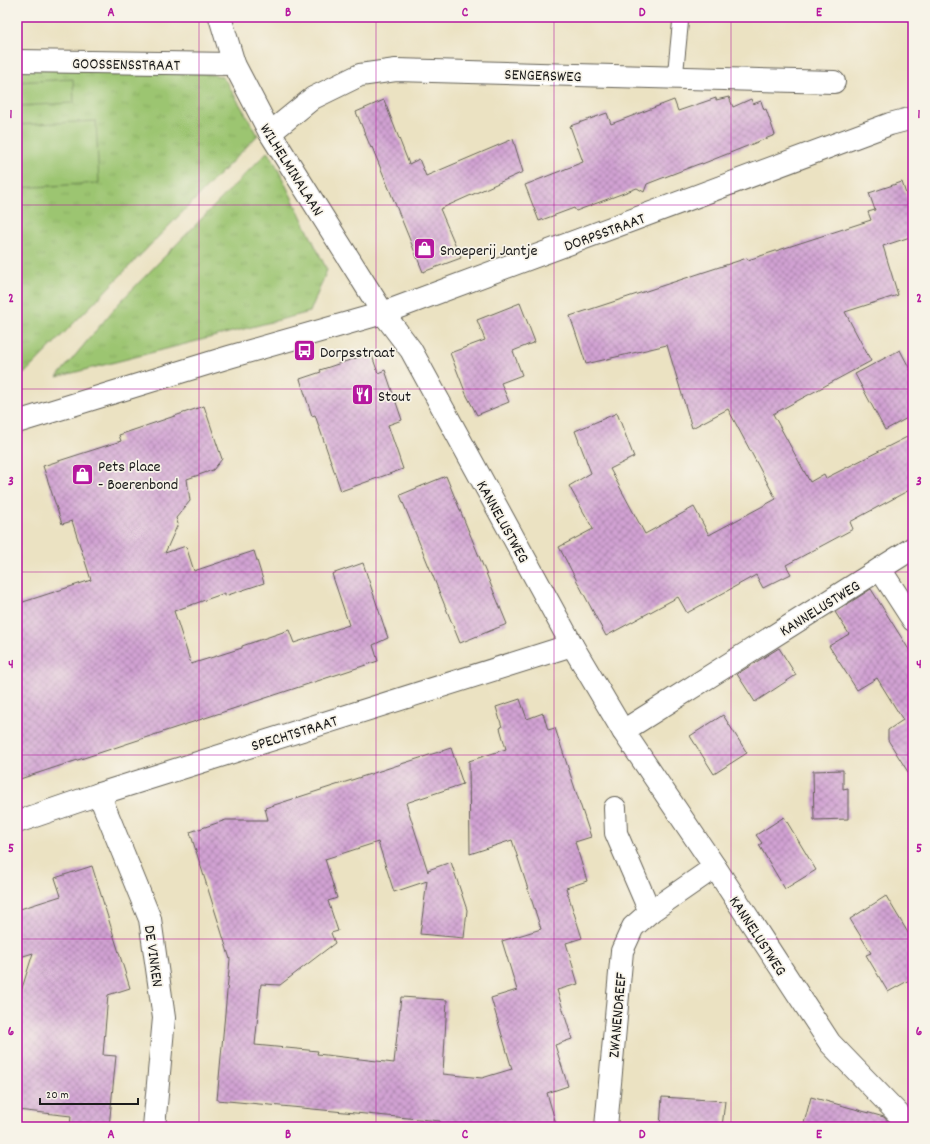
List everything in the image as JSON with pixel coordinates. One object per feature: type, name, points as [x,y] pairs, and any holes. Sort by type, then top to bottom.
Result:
[{"type":"street","name":"WILHELMINALAAN","points":[[220,17],[234,64],[270,133],[383,313]]},
{"type":"street","name":"GOOSSENSSTRAAT","points":[[17,61],[234,64]]},
{"type":"street","name":"SENGERSWEG","points":[[270,133],[313,98],[360,75],[396,70],[834,82]]},
{"type":"street","name":"DORPSSTRAAT","points":[[17,422],[229,357],[383,313],[890,124],[913,118]]},
{"type":"street","name":"KANNELUSTWEG","points":[[383,313],[411,350],[572,645],[623,731],[715,867],[830,1043],[911,1127]]},
{"type":"street","name":"KANNELUSTWEG","points":[[623,731],[913,548]]},
{"type":"street","points":[[880,569],[913,620]]},
{"type":"street","name":"SPECHTSTRAAT","points":[[17,822],[99,794],[572,645]]},
{"type":"street","name":"DE VINKEN","points":[[99,794],[150,919],[164,1018],[155,1127]]},
{"type":"street","points":[[615,808],[616,833],[650,912]]},
{"type":"street","name":"ZWANENDREEF","points":[[606,1127],[622,951],[633,928],[650,912],[715,867]]},
{"type":"lane","points":[[675,78],[681,17]]},
{"type":"green space","points":[[17,68],[203,73],[221,76],[227,83],[258,135],[24,374],[17,364]]},
{"type":"green space","points":[[73,79],[74,103],[17,106],[17,82]]},
{"type":"green space","points":[[96,121],[99,183],[17,188],[17,125]]},
{"type":"green space","points":[[267,152],[273,159],[327,270],[310,312],[57,377],[119,303]]},
{"type":"building","points":[[729,97],[733,107],[751,99],[753,104],[761,101],[764,110],[766,109],[775,135],[647,184],[644,192],[637,188],[576,211],[574,208],[539,221],[525,185],[583,162],[570,126],[607,113],[611,124],[674,100],[678,111],[716,98],[716,100]]},
{"type":"building","points":[[384,100],[409,164],[419,159],[426,176],[513,139],[523,172],[440,209],[461,258],[423,272],[372,147],[371,148],[356,112]]},
{"type":"building","points":[[902,182],[913,215],[913,236],[883,246],[898,295],[845,312],[871,361],[773,414],[810,482],[824,474],[826,478],[913,434],[913,488],[850,522],[853,529],[786,565],[791,574],[763,588],[756,575],[687,613],[678,597],[606,636],[559,547],[593,529],[569,486],[591,473],[575,431],[617,413],[634,457],[610,469],[645,534],[694,507],[709,535],[776,499],[728,409],[692,428],[667,345],[586,364],[570,316],[747,258],[748,260],[871,220],[868,212],[875,210],[869,193]]},
{"type":"building","points":[[520,303],[535,342],[513,351],[522,375],[501,383],[509,402],[477,415],[466,394],[450,353],[485,340],[477,320]]},
{"type":"building","points":[[900,350],[913,375],[913,415],[885,430],[855,374]]},
{"type":"building","points":[[371,353],[378,373],[385,370],[402,420],[388,425],[403,469],[341,491],[315,415],[312,416],[300,379],[321,372],[320,370]]},
{"type":"building","points":[[204,406],[222,459],[213,470],[187,479],[190,501],[176,518],[178,524],[165,553],[186,546],[194,571],[254,551],[264,583],[225,596],[225,593],[174,611],[191,664],[242,648],[242,646],[289,630],[294,643],[349,625],[332,574],[363,563],[388,638],[373,645],[378,661],[17,780],[17,604],[91,580],[72,521],[62,524],[43,466],[121,441],[119,435]]},
{"type":"building","points":[[446,476],[507,624],[460,643],[400,495]]},
{"type":"building","points":[[871,589],[913,656],[913,780],[888,740],[888,730],[903,720],[877,678],[857,690],[829,646],[849,634],[835,612]]},
{"type":"building","points":[[779,648],[796,675],[755,702],[737,674]]},
{"type":"building","points":[[520,699],[527,719],[543,713],[548,730],[555,728],[591,837],[575,842],[587,881],[566,888],[582,938],[566,943],[578,984],[557,990],[572,1039],[555,1045],[568,1086],[547,1093],[557,1127],[441,1127],[440,1121],[217,1100],[230,959],[190,832],[226,820],[268,820],[265,808],[451,748],[463,784],[406,803],[428,872],[428,870],[451,862],[467,910],[464,938],[420,934],[427,881],[394,892],[378,842],[325,859],[337,898],[328,901],[338,931],[331,933],[335,943],[280,985],[261,984],[255,1045],[318,1051],[317,1054],[394,1063],[401,997],[447,1000],[443,1074],[482,1078],[512,1069],[491,998],[517,990],[502,941],[541,929],[512,840],[470,854],[469,761],[506,749],[500,728],[502,727],[496,707]]},
{"type":"building","points":[[723,715],[747,753],[714,774],[690,736]]},
{"type":"building","points":[[843,770],[843,789],[848,788],[848,819],[814,820],[813,771]]},
{"type":"building","points":[[784,817],[816,870],[785,889],[759,845],[762,843],[756,835]]},
{"type":"building","points":[[92,866],[130,988],[108,995],[103,1055],[116,1056],[109,1127],[70,1127],[71,1116],[17,1110],[18,1001],[33,953],[17,958],[17,910],[61,896],[55,878]]},
{"type":"building","points":[[886,896],[913,941],[913,978],[888,992],[866,955],[871,953],[850,919]]},
{"type":"building","points":[[662,1097],[725,1101],[722,1127],[660,1127]]},
{"type":"building","points":[[811,1097],[884,1117],[890,1124],[890,1127],[803,1127]]},
{"type":"place","name":"Snoeperij Jantje","points":[[424,249]]},
{"type":"place","name":"Dorpsstraat","points":[[304,351]]},
{"type":"place","name":"Stout","points":[[362,395]]},
{"type":"place","name":"Pets Place - Boerenbond","points":[[82,474]]}]
